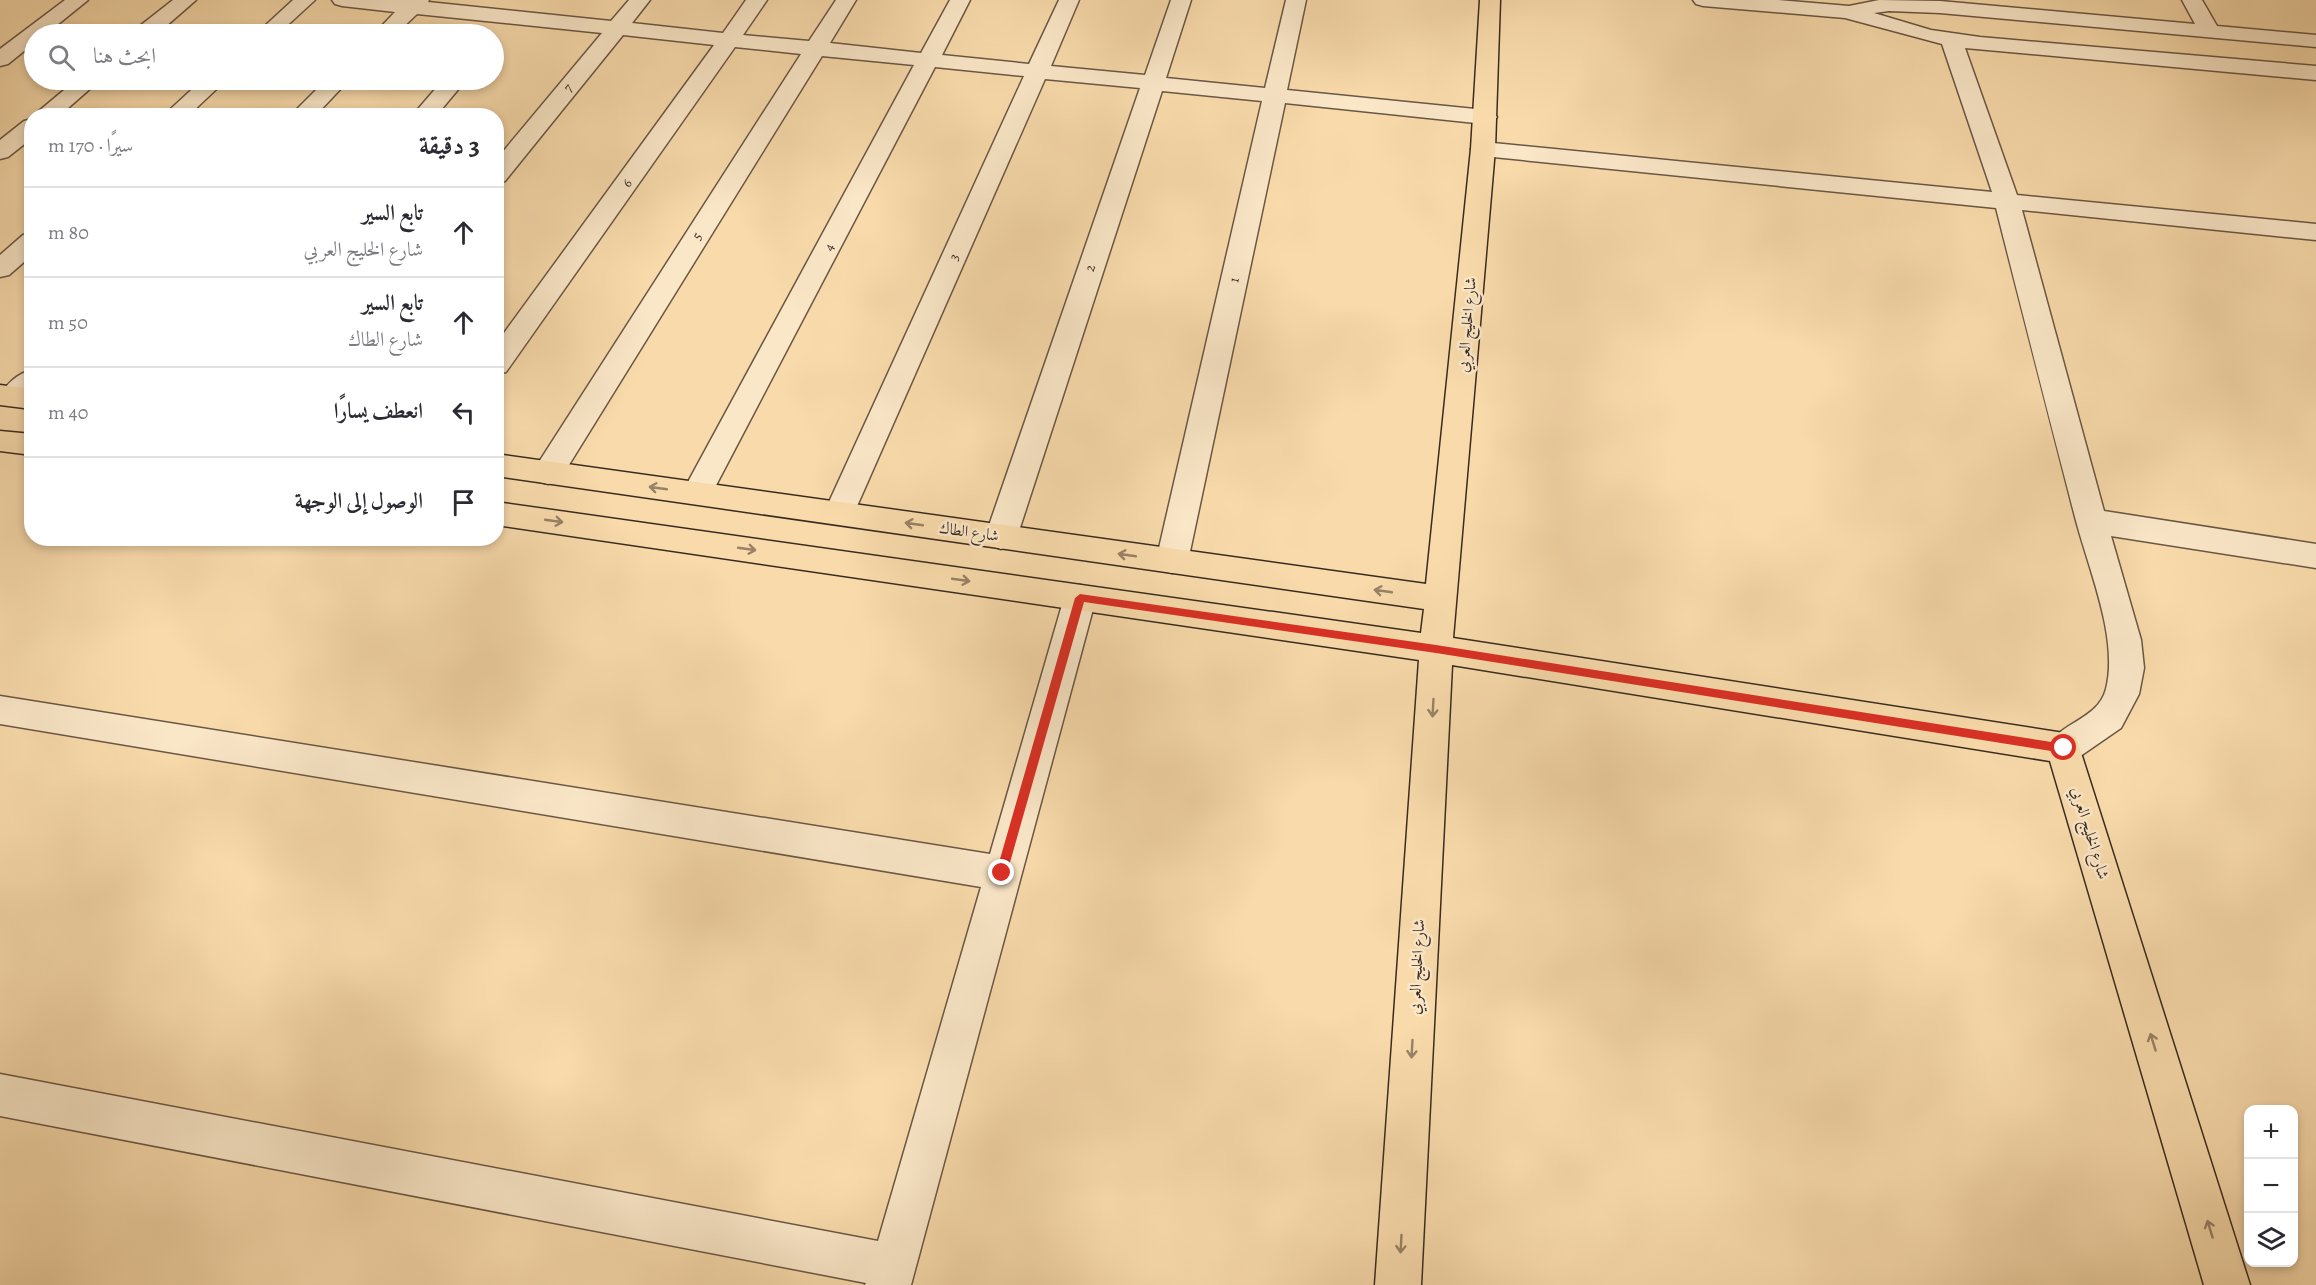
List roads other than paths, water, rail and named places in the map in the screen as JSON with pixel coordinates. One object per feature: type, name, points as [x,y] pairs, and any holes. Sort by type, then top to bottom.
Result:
[{"type":"main road","name":"شارع الخليج العربي","points":[[1398,1285],[1436,649],[1484,148],[1490,0]]},
{"type":"main road","points":[[0,441],[24,444]]},
{"type":"main road","name":"شارع الطاك","points":[[504,466],[1441,599]]},
{"type":"main road","points":[[504,514],[1436,649],[2064,748]]},
{"type":"main road","name":"شارع الخليج العربي","points":[[2064,748],[2227,1285]]},
{"type":"street","points":[[46,24],[78,0]]},
{"type":"street","points":[[156,24],[186,0]]},
{"type":"street","points":[[277,24],[305,0]]},
{"type":"street","points":[[342,0],[415,4],[729,40],[1485,117]]},
{"type":"street","points":[[504,27],[528,0]]},
{"type":"street","name":"7","points":[[504,166],[640,0]]},
{"type":"street","name":"6","points":[[504,354],[758,0]]},
{"type":"street","name":"5","points":[[548,473],[846,0]]},
{"type":"street","name":"4","points":[[697,494],[960,0]]},
{"type":"street","name":"3","points":[[839,513],[1069,0]]},
{"type":"street","name":"2","points":[[1001,537],[1181,0]]},
{"type":"street","name":"1","points":[[1172,561],[1296,0]]},
{"type":"street","points":[[1703,0],[1847,12],[1900,29],[1951,40],[2316,73]]},
{"type":"street","points":[[2192,0],[2210,32]]},
{"type":"street","points":[[394,24],[415,4]]},
{"type":"street","points":[[1847,12],[1889,5],[1939,4],[2316,41]]},
{"type":"street","points":[[1951,40],[2007,201],[2091,521],[2125,640],[2127,668],[2122,694],[2109,718],[2064,748]]},
{"type":"street","points":[[0,59],[24,41]]},
{"type":"street","points":[[54,108],[76,90]]},
{"type":"street","points":[[183,108],[203,90]]},
{"type":"street","points":[[309,108],[328,90]]},
{"type":"street","points":[[430,108],[447,90]]},
{"type":"street","points":[[0,152],[24,132]]},
{"type":"street","points":[[1484,148],[2316,232]]},
{"type":"street","points":[[0,269],[24,248]]},
{"type":"street","points":[[2091,521],[2316,556]]},
{"type":"street","points":[[0,1095],[891,1276],[1080,598]]},
{"type":"street","points":[[0,710],[1002,873]]}]
